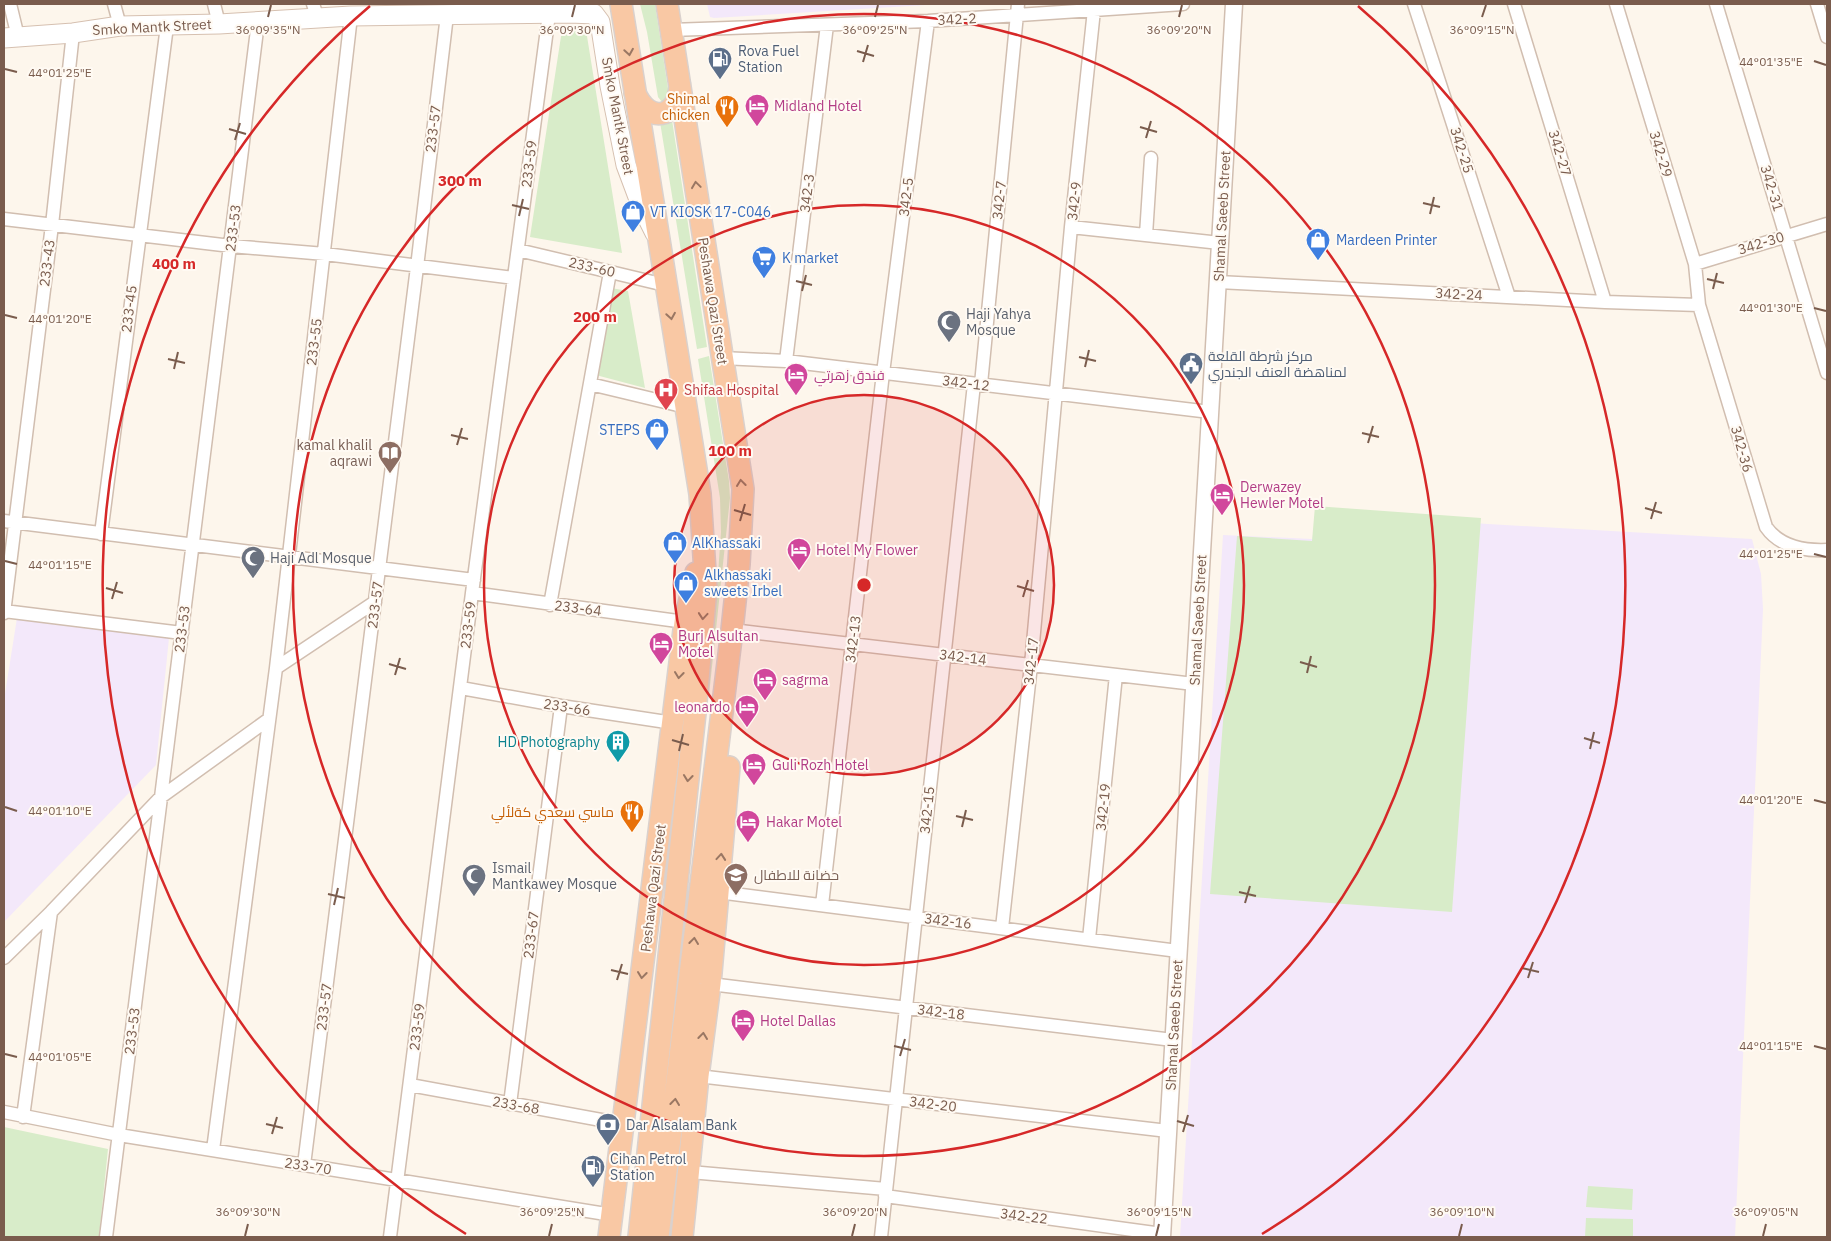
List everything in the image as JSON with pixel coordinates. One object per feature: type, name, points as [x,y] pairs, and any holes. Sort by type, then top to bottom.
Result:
[{"type":"highway","name":"Peshawa Qazi Street","points":[[621,4],[700,494],[706,588],[639,1237]]},
{"type":"highway","name":"Peshawa Qazi Street","points":[[658,1237],[732,630],[739,564],[743,489],[667,4]]},
{"type":"highway","points":[[635,93],[644,109],[650,112],[664,112],[676,104],[679,98],[680,83]]},
{"type":"highway","name":"Peshawa Qazi Street","points":[[609,1237],[685,622],[702,541]]},
{"type":"highway","name":"Peshawa Qazi Street","points":[[682,1235],[690,1172],[698,1076],[710,984],[735,697],[732,630]]},
{"type":"highway","points":[[618,1237],[622,1131]]},
{"type":"main road","name":"Smko Mantk Street","points":[[570,13],[590,4]]},
{"type":"main road","name":"Smko Mantk Street","points":[[11,37],[73,33],[120,26],[258,22],[316,12],[351,16],[594,14],[600,22],[610,86],[626,165],[641,205],[658,239]]},
{"type":"street","points":[[10,4],[11,37]]},
{"type":"street","points":[[114,4],[120,26]]},
{"type":"street","points":[[214,4],[219,24]]},
{"type":"street","name":"342-2","points":[[671,30],[928,21],[1018,10],[1094,10],[1183,4]]},
{"type":"street","name":"Shamal Saeeb Street","points":[[1162,1236],[1234,4]]},
{"type":"street","name":"342-25","points":[[1414,4],[1509,297]]},
{"type":"street","name":"342-27","points":[[1514,4],[1605,302]]},
{"type":"street","name":"342-29","points":[[1616,4],[1695,264],[1699,305]]},
{"type":"street","name":"342-31","points":[[1716,4],[1827,373]]},
{"type":"street","points":[[1817,4],[1827,37]]},
{"type":"street","name":"342-7","points":[[978,384],[1018,10]]},
{"type":"street","name":"342-9","points":[[1057,393],[1071,227],[1094,10]]},
{"type":"street","name":"233-59","points":[[390,1237],[472,594],[549,14]]},
{"type":"street","name":"233-57","points":[[304,1165],[418,267],[447,15]]},
{"type":"street","name":"233-55","points":[[213,1150],[276,668],[351,16]]},
{"type":"street","name":"342-5","points":[[883,373],[928,21]]},
{"type":"street","name":"233-53","points":[[106,1237],[258,22]]},
{"type":"street","name":"342-3","points":[[786,361],[827,25]]},
{"type":"street","name":"233-45","points":[[100,534],[167,26]]},
{"type":"street","name":"233-43","points":[[4,612],[10,522],[52,225],[73,33]]},
{"type":"street","points":[[1146,235],[1151,158]]},
{"type":"street","points":[[4,219],[231,246],[325,254],[514,278]]},
{"type":"street","name":"342-30","points":[[1695,264],[1827,224]]},
{"type":"street","points":[[1071,227],[1220,243]]},
{"type":"street","name":"233-60","points":[[518,250],[665,284]]},
{"type":"street","points":[[550,605],[610,272]]},
{"type":"street","name":"342-24","points":[[1218,282],[1699,305]]},
{"type":"street","name":"342-36","points":[[1699,305],[1766,526],[1770,533],[1790,546],[1810,550],[1827,550]]},
{"type":"street","name":"342-12","points":[[722,358],[786,361],[1210,412]]},
{"type":"street","name":"342-13","points":[[822,905],[883,373]]},
{"type":"street","points":[[590,384],[686,407]]},
{"type":"street","name":"342-15","points":[[881,1237],[944,655],[978,384]]},
{"type":"street","name":"342-17","points":[[1002,928],[1031,665],[1057,393]]},
{"type":"street","points":[[10,522],[474,580]]},
{"type":"street","name":"233-64","points":[[472,594],[685,622]]},
{"type":"street","points":[[276,668],[375,602]]},
{"type":"street","points":[[4,612],[182,633]]},
{"type":"street","name":"342-14","points":[[732,630],[1194,684]]},
{"type":"street","name":"342-19","points":[[1089,939],[1116,675]]},
{"type":"street","name":"233-66","points":[[461,688],[673,723]]},
{"type":"street","name":"233-67","points":[[510,1104],[561,706]]},
{"type":"street","points":[[4,958],[51,912],[161,796],[269,719]]},
{"type":"street","name":"342-16","points":[[718,892],[1178,951]]},
{"type":"street","points":[[23,1117],[51,912]]},
{"type":"street","name":"342-18","points":[[710,984],[1173,1040]]},
{"type":"street","name":"342-20","points":[[698,1076],[1168,1132]]},
{"type":"street","name":"233-68","points":[[410,1086],[510,1104],[622,1131]]},
{"type":"street","name":"233-70","points":[[4,1112],[119,1135],[612,1215]]},
{"type":"street","name":"342-22","points":[[690,1172],[886,1192],[1162,1236]]},
{"type":"shaded area","points":[[707,4],[943,4],[714,18],[710,17]]},
{"type":"shaded area","points":[[1319,512],[1752,539],[1761,574],[1763,609],[1735,1237],[1180,1237],[1223,535],[1312,539]]},
{"type":"shaded area","points":[[17,618],[169,638],[156,765],[4,922],[4,700]]},
{"type":"green space","points":[[640,4],[655,4],[669,95],[662,102],[658,97],[647,32]]},
{"type":"green space","points":[[562,30],[586,30],[622,253],[530,237]]},
{"type":"green space","points":[[672,120],[707,347],[697,349],[660,122]]},
{"type":"green space","points":[[611,288],[628,291],[645,388],[592,374]]},
{"type":"green space","points":[[709,356],[730,498],[709,695],[706,695],[721,532],[720,498],[698,359]]},
{"type":"green space","points":[[1315,506],[1481,518],[1452,912],[1210,894],[1237,536],[1312,541]]},
{"type":"green space","points":[[4,1127],[108,1149],[99,1237],[4,1237]]},
{"type":"green space","points":[[1588,1186],[1633,1189],[1632,1210],[1586,1207]]},
{"type":"green space","points":[[1586,1218],[1633,1219],[1633,1237],[1585,1237]]},
{"type":"place","name":"Rova Fuel Station","points":[[720,80]]},
{"type":"place","name":"Midland Hotel","points":[[757,127]]},
{"type":"place","name":"Shimal chicken","points":[[727,128]]},
{"type":"place","name":"VT KIOSK 17-C046","points":[[633,233]]},
{"type":"place","name":"Mardeen Printer","points":[[1318,261]]},
{"type":"place","name":"K market","points":[[764,279]]},
{"type":"place","name":"Haji Yahya Mosque","points":[[949,343]]},
{"type":"place","name":"مركز شرطة القلعة لمناهضة العنف الجندري","points":[[1191,385]]},
{"type":"place","name":"فندق زهرتي","points":[[796,396]]},
{"type":"place","name":"Shifaa Hospital","points":[[666,411]]},
{"type":"place","name":"STEPS","points":[[657,451]]},
{"type":"place","name":"kamal khalil aqrawi","points":[[390,474]]},
{"type":"place","name":"Derwazey Hewler Motel","points":[[1222,516]]},
{"type":"place","name":"AlKhassaki","points":[[675,564]]},
{"type":"place","name":"Hotel My Flower","points":[[799,571]]},
{"type":"place","name":"Haji Adl Mosque","points":[[253,579]]},
{"type":"place","name":"Alkhassaki sweets Irbel","points":[[686,604]]},
{"type":"place","name":"Burj Alsultan Motel","points":[[661,665]]},
{"type":"place","name":"sagrma","points":[[765,701]]},
{"type":"place","name":"leonardo","points":[[747,728]]},
{"type":"place","name":"HD Photography","points":[[618,763]]},
{"type":"place","name":"Guli Rozh Hotel","points":[[754,786]]},
{"type":"place","name":"ماسي سعدي كةلألي","points":[[632,833]]},
{"type":"place","name":"Hakar Motel","points":[[748,843]]},
{"type":"place","name":"حضانة للاطفال","points":[[736,896]]},
{"type":"place","name":"Ismail Mantkawey Mosque","points":[[474,897]]},
{"type":"place","name":"Hotel Dallas","points":[[743,1042]]},
{"type":"place","name":"Dar Alsalam Bank","points":[[608,1146]]},
{"type":"place","name":"Cihan Petrol Station","points":[[593,1188]]}]
